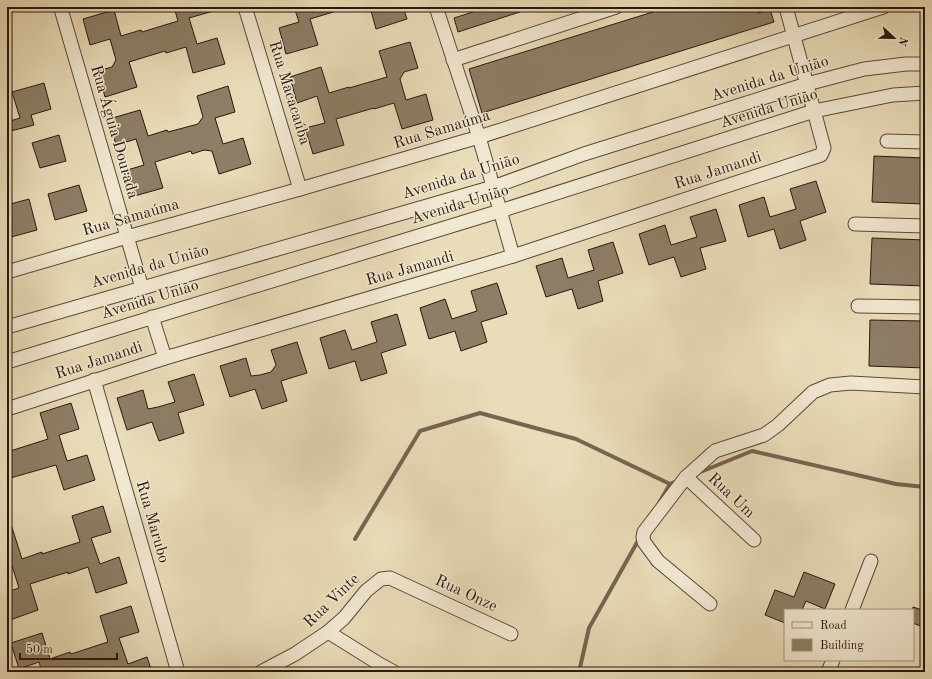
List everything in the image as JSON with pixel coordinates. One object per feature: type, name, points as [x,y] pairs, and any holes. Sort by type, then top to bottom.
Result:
[{"type":"street","name":"Rua Macacaúba","points":[[246,7],[300,189]]},
{"type":"street","points":[[436,7],[479,137],[513,256]]},
{"type":"street","points":[[453,60],[616,7]]},
{"type":"street","points":[[786,7],[814,111]]},
{"type":"street","name":"Rua Samaúma","points":[[7,272],[479,137],[876,8]]},
{"type":"street","name":"Rua Águia Dourada","points":[[61,10],[142,288]]},
{"type":"street","name":"Avenida da União","points":[[7,327],[493,187],[584,154],[807,84],[864,69],[906,64],[925,64]]},
{"type":"street","name":"Avenida União","points":[[7,362],[500,211],[814,111],[893,95],[925,93]]},
{"type":"street","name":"Rua Jamandi","points":[[7,409],[165,358],[513,256],[821,155],[824,148],[814,111]]},
{"type":"street","points":[[887,141],[925,142]]},
{"type":"street","points":[[855,224],[925,226]]},
{"type":"street","points":[[858,306],[925,307]]},
{"type":"street","points":[[152,317],[165,358]]},
{"type":"street","name":"Rua Marubo","points":[[94,380],[178,672]]},
{"type":"street","points":[[710,604],[658,561],[644,542],[643,538],[644,532],[691,471],[714,452],[764,435],[778,425],[813,392],[830,385],[851,383],[925,387]]},
{"type":"street","name":"Rua Um","points":[[686,477],[754,540]]},
{"type":"street","points":[[852,609],[871,561]]},
{"type":"street","name":"Rua Vinte","points":[[260,672],[295,654],[328,632],[344,618],[366,591],[381,579],[390,578],[406,585]]},
{"type":"street","name":"Rua Onze","points":[[406,585],[510,634]]},
{"type":"street","points":[[328,632],[394,672]]},
{"type":"street","points":[[828,672],[833,661]]},
{"type":"building","points":[[174,7],[216,7],[217,10],[189,18],[197,44],[217,38],[225,64],[193,73],[186,47],[166,53],[165,51],[129,62],[137,87],[105,97],[98,71],[112,67],[116,60],[110,39],[90,45],[83,19],[114,10],[121,36],[141,30],[142,32],[178,21]]},
{"type":"building","points":[[294,7],[339,7],[340,10],[310,19],[318,45],[286,54],[279,28],[299,22]]},
{"type":"building","points":[[370,7],[403,7],[407,19],[376,29]]},
{"type":"building","points":[[489,7],[529,7],[529,9],[458,32],[454,18]]},
{"type":"building","points":[[669,7],[757,7],[758,13],[770,9],[774,22],[482,113],[469,69]]},
{"type":"building","points":[[410,42],[418,68],[404,72],[400,79],[406,100],[426,94],[433,120],[402,129],[394,103],[374,108],[336,119],[344,145],[313,154],[305,128],[325,123],[317,96],[297,103],[290,77],[321,67],[329,93],[387,77],[379,51]]},
{"type":"building","points":[[44,83],[51,109],[31,115],[34,125],[7,132],[7,122],[20,118],[12,92]]},
{"type":"building","points":[[228,86],[235,112],[215,118],[223,144],[243,138],[251,164],[219,174],[212,151],[204,150],[192,154],[191,151],[155,162],[163,188],[131,197],[124,171],[144,165],[136,139],[116,145],[109,119],[140,110],[148,136],[167,130],[168,132],[198,124],[203,117],[197,96]]},
{"type":"building","points":[[59,135],[66,161],[40,168],[32,143]]},
{"type":"building","points":[[874,156],[925,158],[925,204],[872,202]]},
{"type":"building","points":[[816,181],[826,212],[800,221],[806,240],[780,249],[774,229],[748,237],[739,205],[764,197],[770,217],[796,209],[790,189]]},
{"type":"building","points":[[79,185],[87,211],[55,220],[48,194]]},
{"type":"building","points":[[29,199],[37,230],[11,237],[7,222],[7,205]]},
{"type":"building","points":[[716,209],[726,241],[700,248],[706,269],[681,277],[674,257],[649,265],[639,234],[665,225],[671,245],[697,237],[690,217]]},
{"type":"building","points":[[872,238],[925,240],[925,286],[870,284]]},
{"type":"building","points":[[613,242],[623,273],[598,281],[603,301],[578,309],[572,289],[546,297],[536,266],[562,258],[568,278],[594,270],[588,250]]},
{"type":"building","points":[[497,283],[507,314],[481,322],[487,342],[461,351],[455,331],[429,339],[420,308],[445,299],[452,319],[477,311],[471,291]]},
{"type":"building","points":[[397,314],[406,345],[381,353],[387,373],[361,381],[355,361],[329,369],[320,338],[345,330],[352,350],[377,342],[371,322]]},
{"type":"building","points":[[870,320],[925,321],[925,368],[869,366]]},
{"type":"building","points":[[297,342],[307,373],[281,381],[287,401],[262,409],[255,389],[230,397],[220,366],[246,358],[251,376],[271,372],[276,365],[271,350]]},
{"type":"building","points":[[194,374],[204,405],[178,413],[184,433],[159,441],[152,422],[127,430],[117,398],[143,390],[148,409],[175,402],[168,382]]},
{"type":"building","points":[[71,403],[79,429],[59,435],[67,461],[87,455],[95,480],[64,490],[56,465],[7,479],[7,452],[48,439],[40,413]]},
{"type":"building","points":[[103,506],[111,532],[91,538],[100,564],[119,557],[127,583],[96,593],[88,567],[30,584],[38,610],[7,621],[7,592],[19,588],[7,550],[7,518],[9,518],[22,559],[80,542],[72,516]]},
{"type":"building","points":[[804,572],[835,584],[825,609],[806,601],[802,609],[784,609],[784,623],[765,615],[775,590],[794,597]]},
{"type":"building","points":[[131,606],[139,632],[119,638],[128,664],[147,657],[152,672],[109,672],[108,670],[116,667],[102,672],[42,672],[39,662],[19,669],[11,643],[42,633],[50,659],[70,652],[71,654],[108,642],[100,616]]},
{"type":"building","points":[[913,607],[925,611],[925,628],[914,623]]},
{"type":"waterway","points":[[355,539],[420,431],[480,413],[576,439],[670,484],[679,480]]},
{"type":"waterway","points":[[698,473],[752,451],[896,484],[925,487]]},
{"type":"waterway","points":[[659,503],[670,484]]},
{"type":"waterway","points":[[579,672],[589,628],[639,539]]}]
